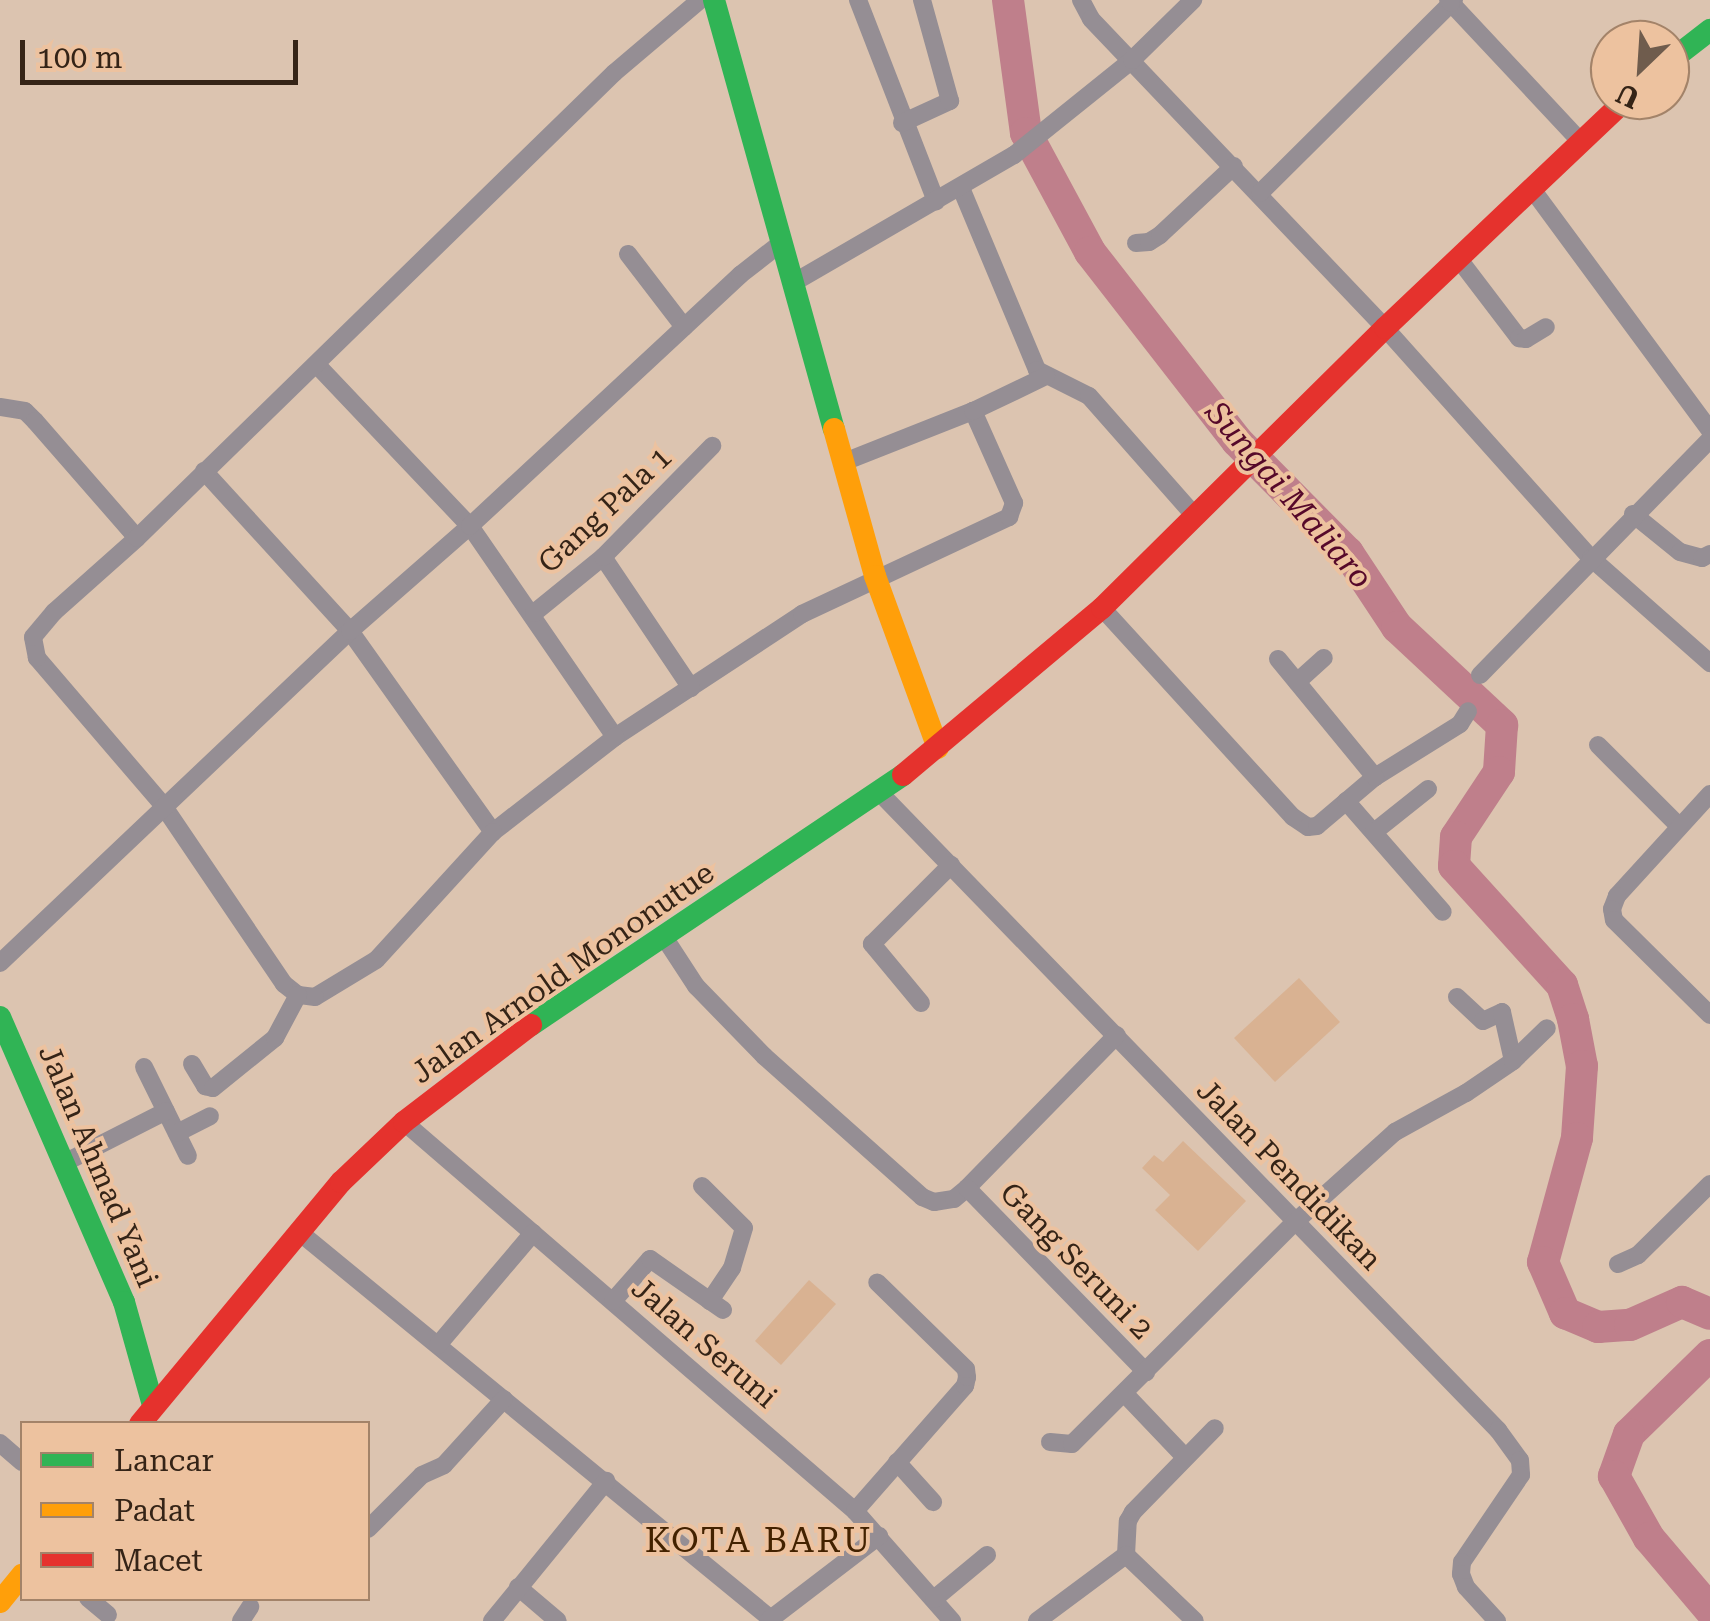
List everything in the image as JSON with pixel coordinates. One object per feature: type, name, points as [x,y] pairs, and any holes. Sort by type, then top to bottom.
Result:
[{"type":"main road","points":[[714,0],[874,576],[938,748]]},
{"type":"main road","points":[[1690,46],[1710,30]]},
{"type":"main road","name":"Jalan Arnold Mononutue","points":[[146,1414],[341,1182],[404,1122],[522,1031],[880,793],[938,748],[1102,608],[1384,328],[1602,120]]},
{"type":"main road","name":"Jalan Ahmad Yani","points":[[0,1017],[66,1162],[138,1340],[146,1414]]},
{"type":"main road","points":[[138,1340],[194,1354]]},
{"type":"main road","points":[[0,1602],[20,1577]]},
{"type":"street","points":[[700,0],[614,73],[317,365],[54,612],[33,637],[32,647],[162,804],[284,984],[298,996],[315,997],[376,960],[493,832],[615,738],[802,614],[874,576],[1004,521],[1012,513],[1014,503],[972,411]]},
{"type":"street","points":[[858,0],[902,123],[936,201]]},
{"type":"street","points":[[902,123],[947,105],[950,96],[922,0]]},
{"type":"street","points":[[1081,0],[1092,19],[1260,193],[1591,558],[1710,664]]},
{"type":"street","points":[[793,283],[1014,155],[1132,60],[1193,0]]},
{"type":"street","points":[[1260,193],[1451,1],[1579,140]]},
{"type":"street","points":[[1136,242],[1149,242],[1160,234],[1234,166]]},
{"type":"street","points":[[962,188],[1034,365],[1046,376],[1089,396],[1194,514]]},
{"type":"street","points":[[1532,189],[1710,430]]},
{"type":"street","points":[[0,964],[162,804],[350,630],[780,244]]},
{"type":"street","points":[[628,254],[684,327]]},
{"type":"street","points":[[1458,258],[1519,338],[1526,339],[1546,326]]},
{"type":"street","points":[[317,365],[470,526],[534,613],[615,738]]},
{"type":"street","points":[[844,462],[972,411],[1046,376]]},
{"type":"street","points":[[0,406],[25,411],[137,538]]},
{"type":"street","points":[[1480,675],[1710,438]]},
{"type":"street","name":"Gang Pala 1","points":[[534,613],[603,557],[712,446]]},
{"type":"street","points":[[204,472],[350,630],[493,832]]},
{"type":"street","points":[[1633,514],[1680,552],[1702,558],[1710,554]]},
{"type":"street","points":[[603,557],[690,688]]},
{"type":"street","points":[[1102,608],[1302,824],[1317,826],[1375,777],[1460,724],[1468,710]]},
{"type":"street","points":[[1297,682],[1324,658]]},
{"type":"street","points":[[1278,659],[1375,777]]},
{"type":"street","points":[[1598,746],[1679,826]]},
{"type":"street","points":[[1374,832],[1428,789]]},
{"type":"street","name":"Jalan Pendidikan","points":[[880,793],[1498,1430],[1520,1460],[1518,1483],[1462,1562],[1466,1587],[1497,1621]]},
{"type":"street","points":[[1710,794],[1617,896],[1612,909],[1614,920],[1710,1015]]},
{"type":"street","points":[[1346,800],[1443,912]]},
{"type":"street","points":[[921,1003],[872,944],[951,865]]},
{"type":"street","points":[[664,936],[696,986],[728,1022],[922,1197],[943,1203],[967,1188],[1117,1035]]},
{"type":"street","points":[[192,1064],[205,1086],[214,1088],[276,1038],[298,996]]},
{"type":"street","points":[[1457,996],[1482,1021],[1502,1012],[1513,1061]]},
{"type":"street","points":[[1050,1442],[1072,1444],[1295,1222],[1396,1132],[1447,1105],[1513,1061],[1547,1028]]},
{"type":"street","points":[[144,1067],[188,1156]]},
{"type":"street","points":[[66,1162],[166,1111]]},
{"type":"street","points":[[176,1133],[210,1116]]},
{"type":"street","name":"Jalan Seruni","points":[[404,1122],[854,1511],[952,1621]]},
{"type":"street","points":[[1618,1264],[1638,1255],[1710,1184]]},
{"type":"street","points":[[613,1301],[650,1259],[716,1306],[744,1228],[702,1186]]},
{"type":"street","name":"Gang Seruni 2","points":[[967,1188],[1146,1372]]},
{"type":"street","points":[[298,1231],[770,1620],[879,1536]]},
{"type":"street","points":[[438,1346],[533,1233]]},
{"type":"street","points":[[854,1511],[965,1386],[967,1377],[966,1369],[877,1282]]},
{"type":"street","points":[[1124,1393],[1185,1457]]},
{"type":"street","points":[[370,1527],[422,1475],[444,1466],[504,1399]]},
{"type":"street","points":[[1195,1621],[1126,1555],[1128,1520],[1215,1428]]},
{"type":"street","points":[[0,1443],[20,1460]]},
{"type":"street","points":[[898,1462],[932,1502]]},
{"type":"street","points":[[492,1621],[606,1481]]},
{"type":"street","points":[[934,1598],[987,1555]]},
{"type":"street","points":[[1037,1621],[1126,1555]]},
{"type":"street","points":[[518,1587],[558,1621]]},
{"type":"street","points":[[92,1601],[108,1615]]},
{"type":"shaded area","points":[[1299,978],[1340,1022],[1275,1082],[1234,1038]]},
{"type":"shaded area","points":[[1183,1141],[1246,1201],[1198,1251],[1155,1210],[1170,1195],[1142,1168],[1154,1155],[1163,1162]]},
{"type":"shaded area","points":[[809,1280],[836,1304],[781,1365],[755,1341]]},
{"type":"waterway","name":"Sungai Maliaro","points":[[1008,0],[1026,133],[1090,252],[1237,441],[1348,553],[1397,627],[1502,725],[1499,772],[1456,837],[1454,866],[1562,985],[1573,1019],[1582,1066],[1577,1138],[1543,1262],[1565,1313],[1598,1327],[1630,1325],[1682,1302],[1710,1314]]},
{"type":"waterway","name":"Sungai Maliaro","points":[[1710,1355],[1629,1434],[1614,1476],[1649,1538],[1710,1610]]},
{"type":"traffic: fast","points":[[714,0],[834,429]]},
{"type":"traffic: fast","points":[[1690,46],[1710,30]]},
{"type":"traffic: fast","points":[[531,1025],[903,775]]},
{"type":"traffic: fast","points":[[0,1017],[124,1302],[153,1405]]},
{"type":"traffic: slow","points":[[834,429],[875,576],[938,748]]},
{"type":"traffic: slow","points":[[0,1602],[20,1577]]},
{"type":"traffic: jam","points":[[903,775],[1102,608],[1385,328],[1604,120]]},
{"type":"traffic: jam","points":[[142,1421],[341,1182],[404,1122],[531,1025]]},
{"type":"district","name":"KOTA BARU","points":[[759,1541]]}]
